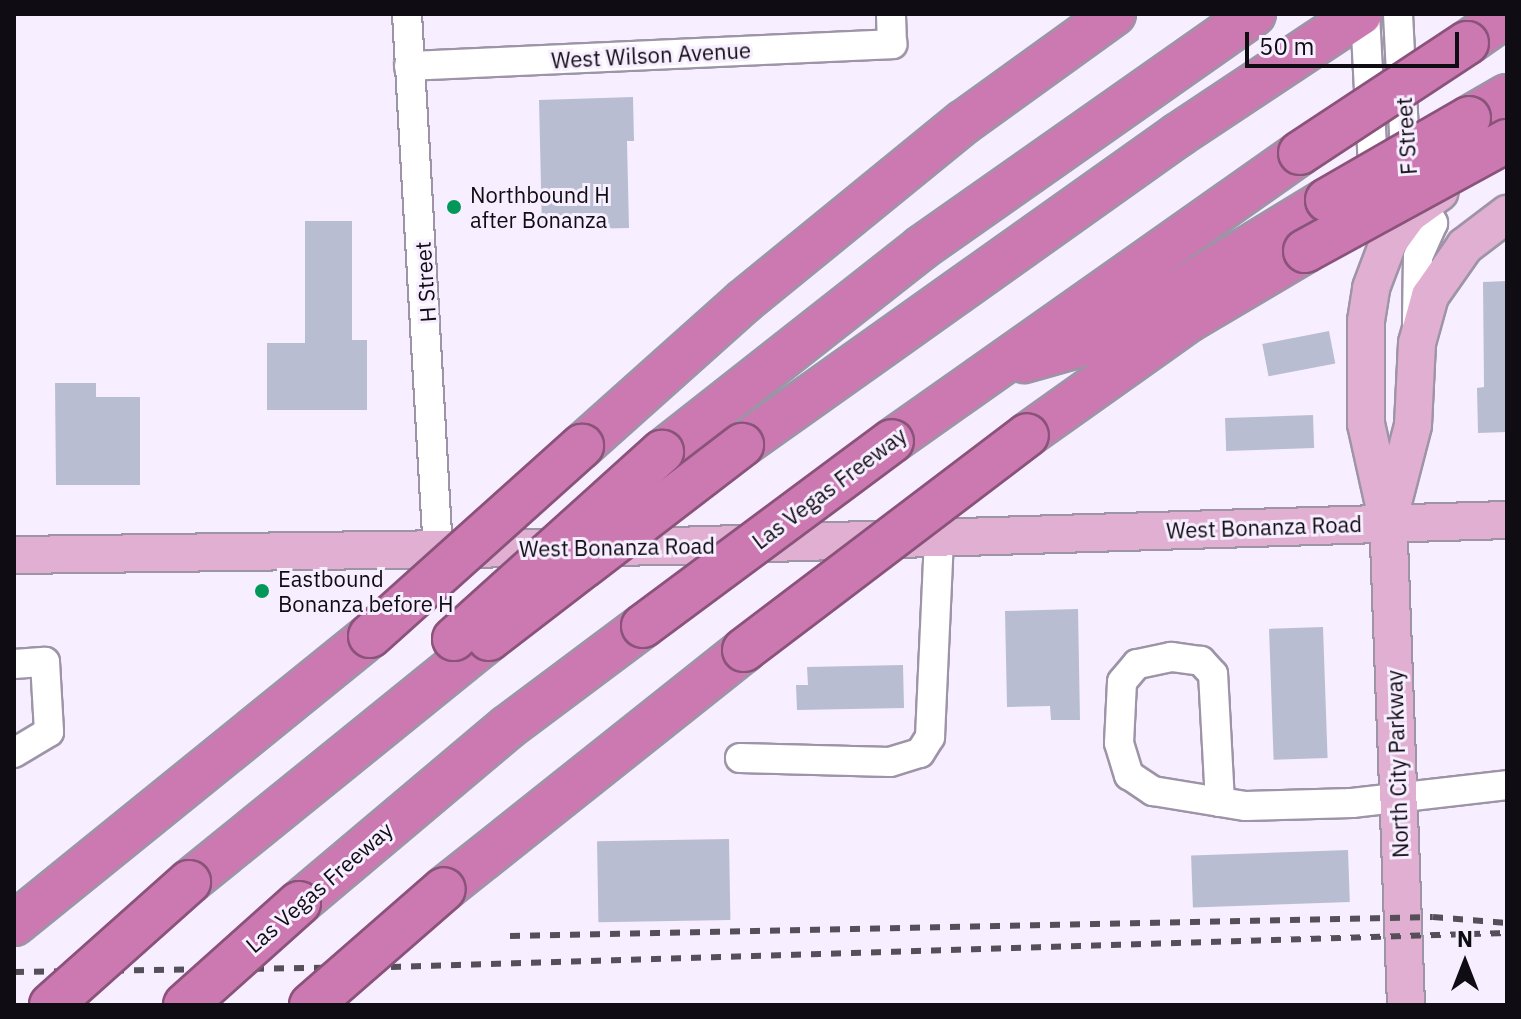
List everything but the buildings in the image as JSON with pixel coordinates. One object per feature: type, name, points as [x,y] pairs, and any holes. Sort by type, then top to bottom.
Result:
[{"type":"highway","points":[[14,924],[370,636],[755,292],[964,122],[1114,14]]},
{"type":"highway","points":[[51,1005],[471,639],[662,452],[921,248],[1254,14]]},
{"type":"highway","points":[[471,639],[1296,56],[1363,14]]},
{"type":"highway","name":"Las Vegas Freeway","points":[[185,1005],[299,903],[508,727],[892,441],[1300,153],[1507,15]]},
{"type":"highway","points":[[996,369],[1095,341],[1327,200],[1507,96]]},
{"type":"highway","points":[[311,1005],[444,889],[744,650],[1027,435],[1189,320],[1305,251],[1507,141]]},
{"type":"main road","points":[[1420,204],[1507,153]]},
{"type":"main road","name":"North City Parkway","points":[[1406,1005],[1388,523],[1366,424],[1371,288],[1388,243],[1420,204]]},
{"type":"main road","name":"North City Parkway","points":[[1388,523],[1413,425],[1417,343],[1439,278],[1465,246],[1507,214]]},
{"type":"main road","name":"West Bonanza Road","points":[[14,555],[438,551],[1507,520]]},
{"type":"street","name":"H Street","points":[[407,14],[438,551]]},
{"type":"street","name":"West Wilson Avenue","points":[[409,66],[892,44],[891,14]]},
{"type":"street","name":"F Street","points":[[1363,14],[1375,203],[1371,288]]},
{"type":"street","name":"F Street","points":[[1398,14],[1406,173],[1420,204],[1433,223],[1418,257],[1417,343]]},
{"type":"street","points":[[740,758],[890,762],[920,753],[930,737],[939,538]]},
{"type":"street","points":[[1220,802],[1213,674],[1201,661],[1186,659],[1137,664],[1122,682],[1119,743],[1129,775],[1153,791],[1220,802],[1246,806],[1399,800],[1507,785]]},
{"type":"street","points":[[14,664],[45,662],[49,732],[14,753]]},
{"type":"railway","points":[[510,936],[1433,917],[1507,923]]},
{"type":"railway","points":[[14,972],[391,967],[1507,933]]},
{"type":"place","name":"Northbound H after Bonanza","points":[[454,207]]},
{"type":"place","name":"Eastbound Bonanza before H","points":[[262,591]]}]
